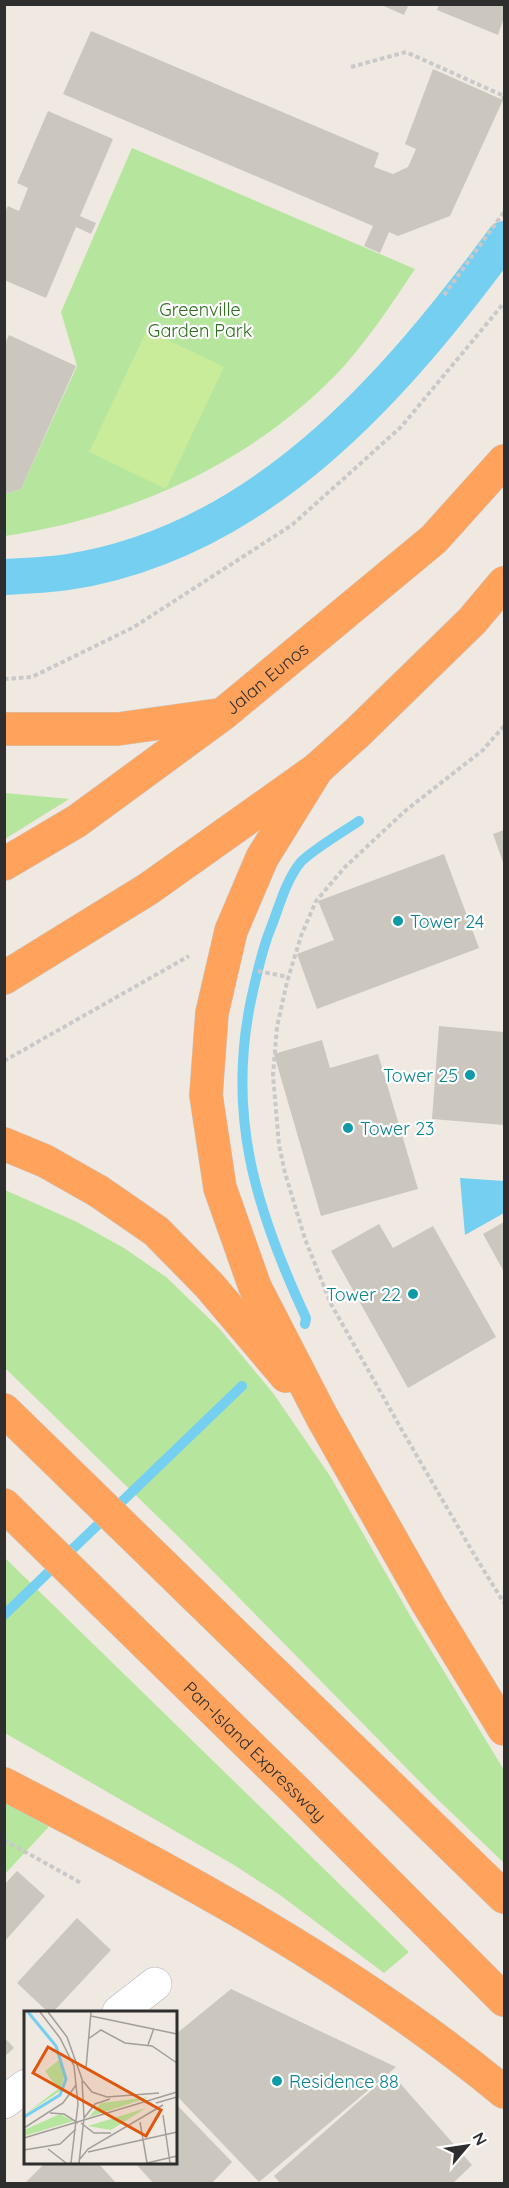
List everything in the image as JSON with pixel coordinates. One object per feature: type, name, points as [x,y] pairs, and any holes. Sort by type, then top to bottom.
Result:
[{"type":"highway","name":"Jalan Eunos","points":[[4,864],[77,821],[223,714],[434,539],[504,461]]},
{"type":"highway","points":[[4,978],[148,888],[317,768],[357,733],[472,621],[504,583]]},
{"type":"highway","points":[[4,729],[118,729],[223,714]]},
{"type":"highway","points":[[317,768],[262,858],[231,931],[212,1013],[206,1095],[220,1188],[255,1287],[322,1417],[428,1604],[504,1729]]},
{"type":"highway","points":[[4,1144],[45,1161],[98,1191],[156,1231],[208,1285],[322,1417]]},
{"type":"highway","points":[[4,1410],[504,1897]]},
{"type":"highway","name":"Pan-Island Expressway","points":[[4,1506],[170,1667],[504,2000]]},
{"type":"highway","points":[[4,1784],[218,1897],[316,1956],[464,2059],[504,2092]]},
{"type":"street","points":[[121,2011],[155,1984]]},
{"type":"street","points":[[4,2102],[24,2087]]},
{"type":"path","points":[[351,67],[405,52],[504,96],[503,100]]},
{"type":"path","points":[[444,294],[504,212]]},
{"type":"path","points":[[4,679],[32,677],[134,627],[292,525],[401,428],[504,303]]},
{"type":"path","points":[[504,726],[483,750],[405,811],[345,867],[316,901],[300,936],[288,977],[277,1028],[273,1075],[279,1144],[285,1173],[305,1239],[337,1313],[403,1432],[504,1603]]},
{"type":"path","points":[[4,1061],[191,955],[288,977]]},
{"type":"path","points":[[4,1839],[81,1883]]},
{"type":"green space","name":"Greenville Garden Park","points":[[132,148],[415,269],[373,330],[345,365],[273,430],[190,479],[145,499],[99,515],[5,536],[5,494],[21,489],[77,366],[61,312]]},
{"type":"green space","points":[[147,330],[224,367],[166,489],[89,452]]},
{"type":"green space","points":[[5,793],[69,799],[5,839]]},
{"type":"green space","points":[[5,1190],[77,1222],[124,1248],[166,1277],[218,1327],[273,1393],[330,1476],[415,1624],[504,1770],[504,1863],[431,1793],[191,1549],[5,1368]]},
{"type":"green space","points":[[5,1558],[409,1952],[384,1973],[280,1895],[234,1865],[5,1733]]},
{"type":"green space","points":[[5,1795],[54,1821],[5,1874]]},
{"type":"water","points":[[460,1178],[504,1181],[504,1213],[465,1235]]},
{"type":"building","points":[[379,4],[409,4],[404,15]]},
{"type":"building","points":[[439,4],[504,4],[504,18],[498,35],[437,10]]},
{"type":"building","points":[[91,31],[379,153],[374,167],[393,174],[408,167],[416,149],[405,144],[433,69],[503,100],[450,216],[398,236],[389,232],[380,253],[364,246],[373,226],[63,94]]},
{"type":"building","points":[[48,111],[113,139],[80,216],[96,223],[91,234],[76,227],[46,298],[4,280],[4,213],[8,206],[19,211],[28,188],[17,183]]},
{"type":"building","points":[[9,335],[76,366],[21,489],[5,494],[5,343]]},
{"type":"building","points":[[504,830],[504,865],[493,834]]},
{"type":"building","name":"Tower 24","points":[[444,854],[479,948],[317,1009],[297,954],[334,940],[318,901]]},
{"type":"building","name":"Tower 25","points":[[439,1026],[504,1032],[504,1125],[432,1119]]},
{"type":"building","name":"Tower 23","points":[[322,1040],[330,1068],[378,1054],[418,1189],[321,1216],[274,1054]]},
{"type":"building","points":[[504,1222],[504,1272],[483,1234]]},
{"type":"building","name":"Tower 22","points":[[379,1224],[393,1248],[433,1226],[496,1337],[408,1388],[331,1251]]},
{"type":"building","points":[[17,1871],[45,1896],[4,1942],[4,1885]]},
{"type":"building","points":[[77,1918],[111,1950],[54,2011],[47,2011],[17,1983]]},
{"type":"building","name":"Residence 88","points":[[231,1989],[396,2067],[259,2182],[177,2096],[177,2033]]},
{"type":"building","points":[[4,2037],[14,2048],[4,2057]]},
{"type":"building","points":[[391,2073],[472,2165],[452,2184],[281,2184],[274,2176]]},
{"type":"building","points":[[177,2105],[232,2162],[211,2184],[154,2184],[136,2164],[177,2164]]},
{"type":"building","points":[[44,2164],[99,2164],[117,2184],[24,2184]]},
{"type":"waterway","points":[[4,577],[68,572],[138,555],[202,528],[262,492],[318,450],[369,401],[417,349],[504,239]]},
{"type":"waterway","points":[[305,1324],[306,1318],[272,1238],[250,1159],[244,1119],[242,1078],[245,1035],[262,953],[290,878],[305,858],[359,821]]},
{"type":"waterway","points":[[4,1615],[242,1386]]},
{"type":"place","name":"Tower 24","points":[[398,921]]},
{"type":"place","name":"Tower 25","points":[[470,1075]]},
{"type":"place","name":"Tower 23","points":[[348,1128]]},
{"type":"place","name":"Tower 22","points":[[413,1294]]},
{"type":"place","name":"Residence 88","points":[[277,2081]]}]
